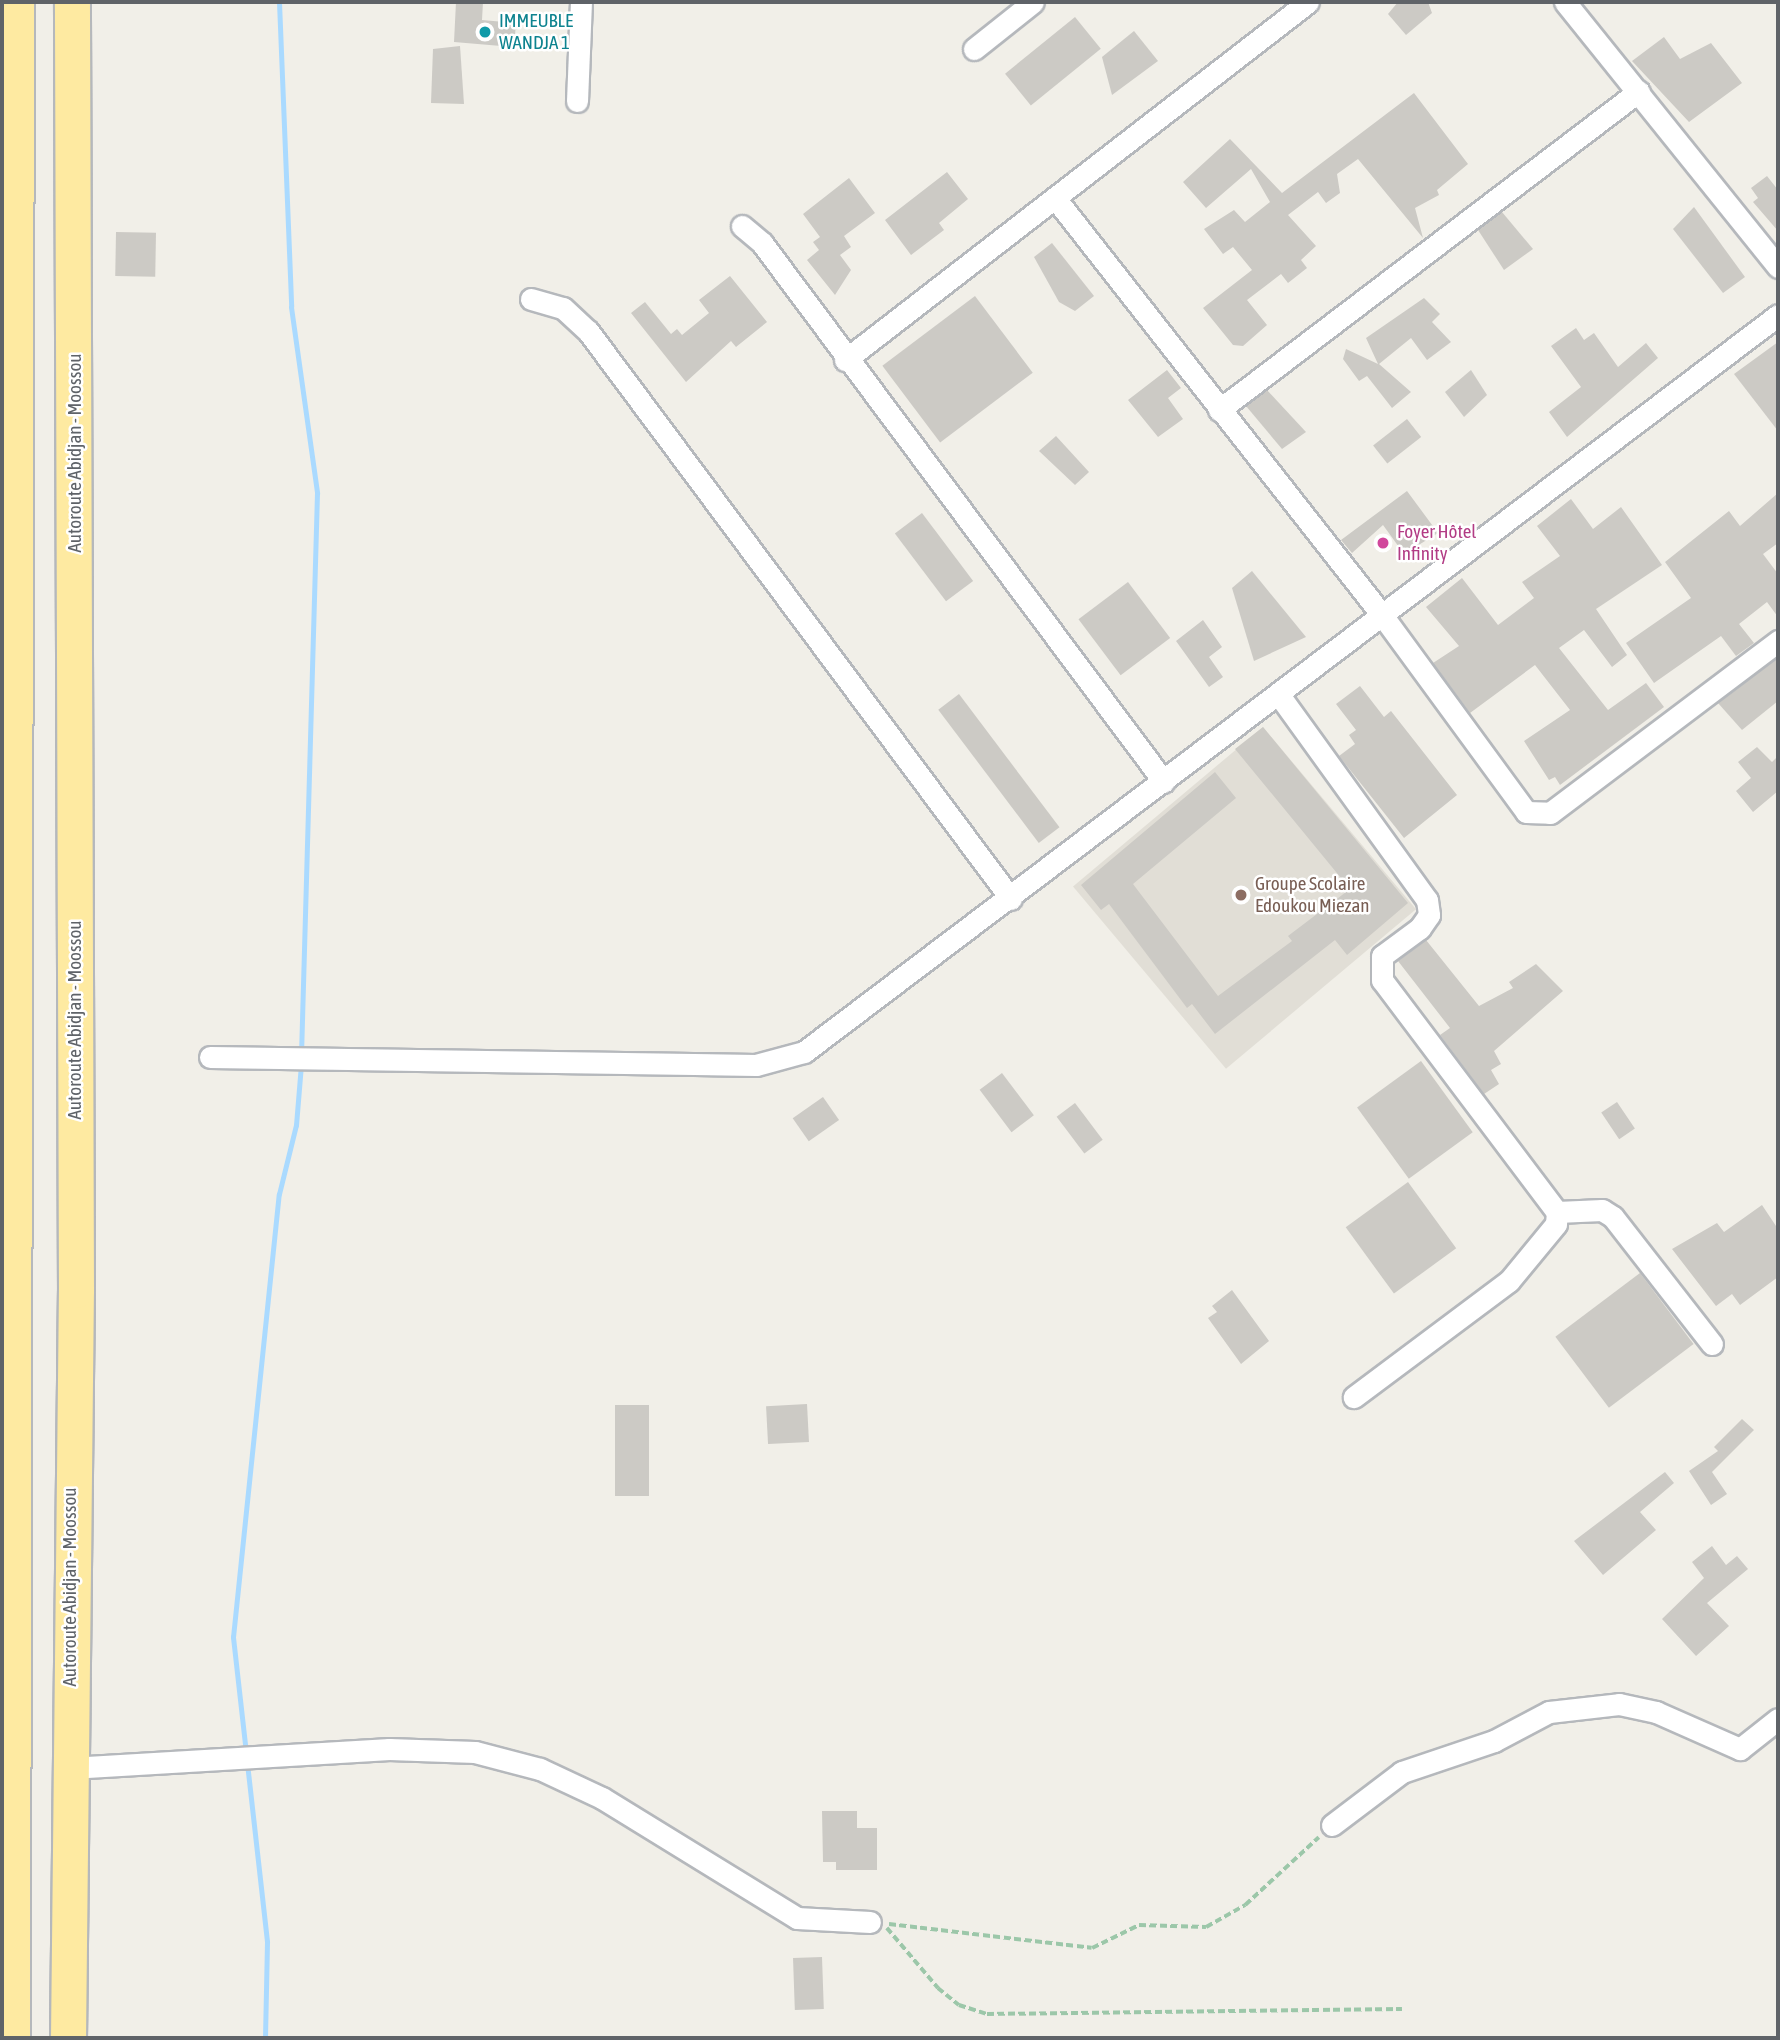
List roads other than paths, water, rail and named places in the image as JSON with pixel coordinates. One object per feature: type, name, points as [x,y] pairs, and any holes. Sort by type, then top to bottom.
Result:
[{"type":"highway","points":[[12,2038],[10,163],[16,2]]},
{"type":"highway","name":"Autoroute Abidjan - Moossou","points":[[68,2038],[76,1290],[72,2]]},
{"type":"street","points":[[577,101],[581,2]]},
{"type":"street","points":[[974,49],[1033,2]]},
{"type":"street","points":[[845,360],[1308,2]]},
{"type":"street","points":[[1565,2],[1778,267]]},
{"type":"street","points":[[1219,410],[1639,92]]},
{"type":"street","points":[[1055,198],[1382,615],[1454,720],[1526,812],[1536,816],[1550,813],[1778,642]]},
{"type":"street","points":[[741,226],[761,243],[845,360],[1164,782]]},
{"type":"street","points":[[531,299],[563,308],[588,331],[1011,900]]},
{"type":"street","points":[[210,1057],[756,1065],[804,1052],[1011,900],[1778,315]]},
{"type":"street","points":[[1279,695],[1427,900],[1420,928],[1382,956],[1382,980],[1557,1212],[1556,1224],[1509,1281],[1354,1397]]},
{"type":"street","points":[[1557,1212],[1602,1210],[1613,1217],[1713,1344]]},
{"type":"street","points":[[1332,1825],[1402,1772],[1494,1741],[1549,1712],[1619,1704],[1656,1712],[1740,1749],[1778,1719]]},
{"type":"street","points":[[70,1768],[389,1749],[475,1752],[540,1769],[602,1798],[797,1918],[870,1922]]},
{"type":"waterway","points":[[279,2],[291,307],[317,493],[301,1055]]},
{"type":"waterway","points":[[246,1753],[233,1637],[279,1194],[296,1125],[301,1064]]},
{"type":"waterway","points":[[247,1763],[267,1942],[265,2038]]},
{"type":"place","name":"IMMEUBLE WANDJA 1","points":[[485,32]]},
{"type":"place","name":"Foyer Hôtel Infinity","points":[[1383,543]]},
{"type":"place","name":"Groupe Scolaire Edoukou Miezan","points":[[1241,895]]}]
